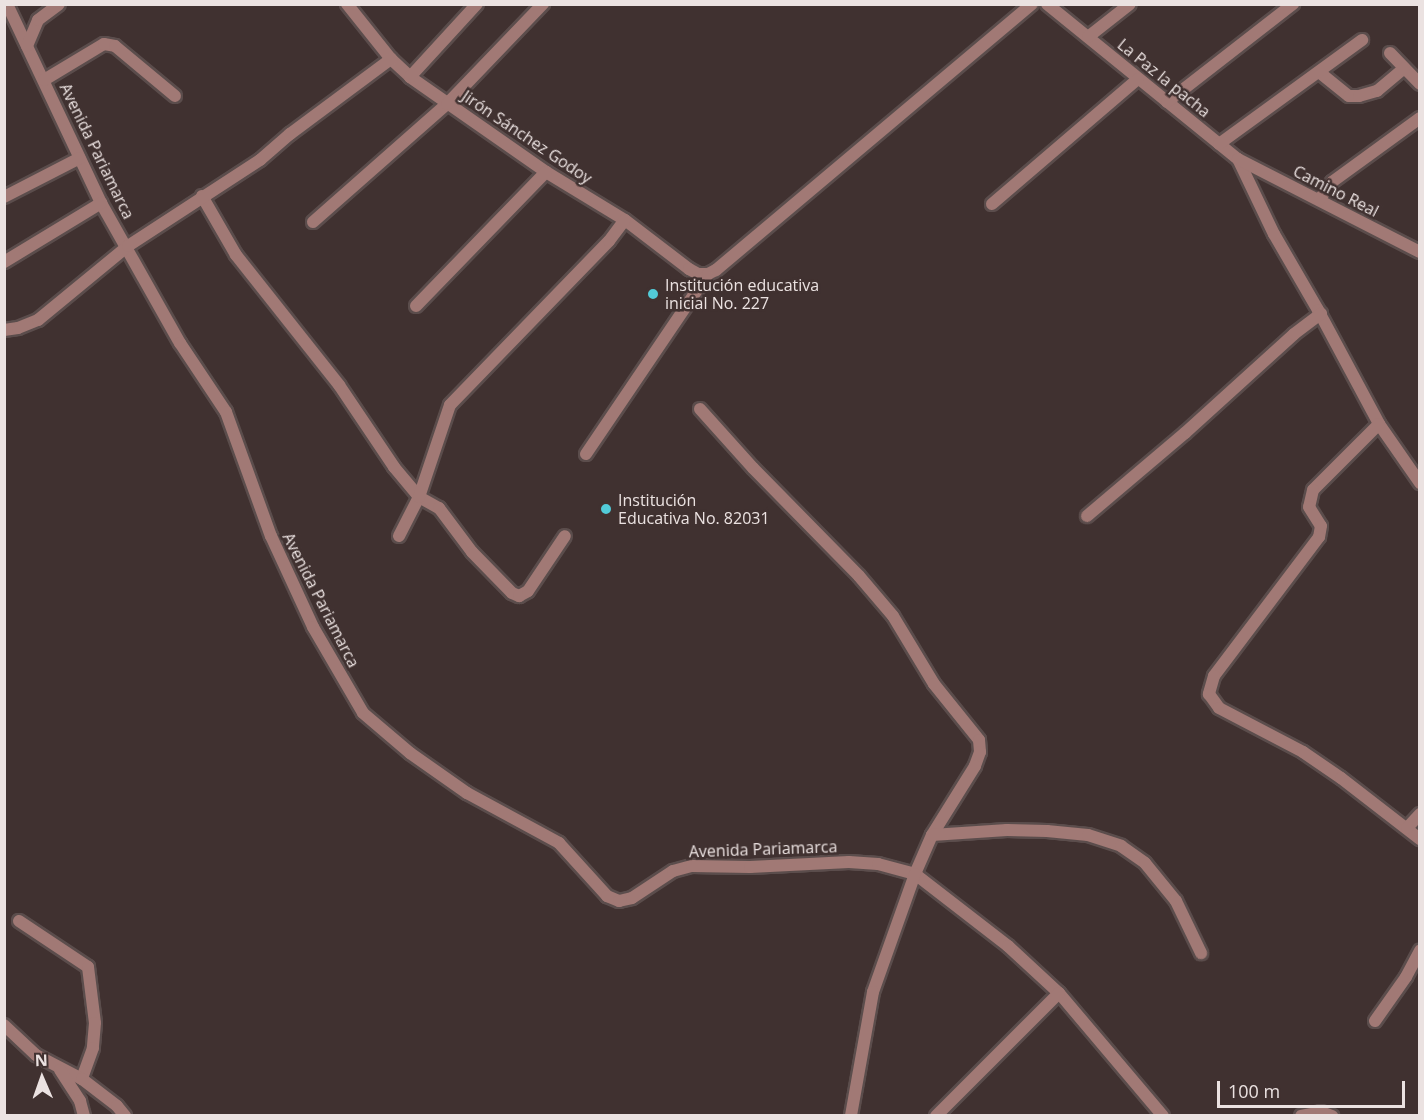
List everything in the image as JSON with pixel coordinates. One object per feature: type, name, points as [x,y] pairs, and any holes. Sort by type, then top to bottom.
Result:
[{"type":"street","name":"Avenida Pariamarca","points":[[7,4],[101,203],[128,246],[180,343],[226,412],[270,536],[328,655],[363,713],[410,753],[467,793],[559,843],[607,896],[620,901],[632,898],[673,871],[692,866],[750,867],[849,862],[878,864],[915,874]]},
{"type":"street","points":[[27,46],[38,20],[59,4]]},
{"type":"street","name":"Jirón Sánchez Godoy","points":[[347,4],[391,59],[410,77],[546,172],[625,220],[689,269],[698,274],[708,274]]},
{"type":"street","points":[[410,77],[477,4]]},
{"type":"street","points":[[313,222],[447,104],[543,4]]},
{"type":"street","points":[[586,454],[708,274],[716,270],[1032,4]]},
{"type":"street","name":"La Paz la pacha","points":[[1047,4],[1238,159],[1274,234],[1321,314],[1379,424],[1419,483]]},
{"type":"street","points":[[1088,37],[1130,4]]},
{"type":"street","points":[[1167,102],[1293,4]]},
{"type":"street","points":[[1219,144],[1362,40]]},
{"type":"street","points":[[44,80],[104,45],[115,46],[176,96]]},
{"type":"street","points":[[1390,53],[1419,84]]},
{"type":"street","points":[[4,330],[18,328],[38,320],[128,246],[260,160],[290,134],[391,59]]},
{"type":"street","points":[[1319,72],[1349,96],[1359,96],[1377,91],[1404,68]]},
{"type":"street","points":[[992,204],[1138,80]]},
{"type":"street","points":[[1319,200],[1332,182],[1419,118]]},
{"type":"street","points":[[4,197],[80,158]]},
{"type":"street","name":"Camino Real","points":[[1238,159],[1419,252]]},
{"type":"street","points":[[416,306],[546,172]]},
{"type":"street","points":[[202,196],[236,255],[339,385],[394,467],[419,496],[440,507],[472,552],[512,593],[519,596],[528,591],[565,536]]},
{"type":"street","points":[[4,262],[101,203]]},
{"type":"street","points":[[399,536],[419,496],[450,405],[609,241],[625,220]]},
{"type":"street","points":[[1087,516],[1185,433],[1294,334],[1321,314]]},
{"type":"street","points":[[700,409],[753,468],[859,576],[893,616],[934,684],[979,740],[980,752],[975,766],[932,835],[915,874],[873,992],[851,1116]]},
{"type":"street","points":[[1379,424],[1313,490],[1309,507],[1321,526],[1319,537],[1214,676],[1209,694],[1219,708],[1303,752],[1419,839]]},
{"type":"street","points":[[1407,828],[1419,814]]},
{"type":"street","points":[[932,835],[1007,830],[1047,831],[1088,835],[1120,846],[1145,863],[1176,901],[1201,953]]},
{"type":"street","points":[[915,874],[1008,946],[1059,993],[1162,1116]]},
{"type":"street","points":[[19,921],[88,967],[95,1023],[93,1048],[82,1079]]},
{"type":"street","points":[[1375,1021],[1406,977],[1419,951]]},
{"type":"street","points":[[936,1116],[1059,993]]},
{"type":"street","points":[[4,1025],[36,1055],[60,1070],[82,1079],[117,1106],[125,1116]]},
{"type":"street","points":[[60,1070],[80,1101],[84,1116]]},
{"type":"street","points":[[1301,1116],[1321,1112],[1332,1116]]},
{"type":"place","name":"Institución educativa inicial No. 227","points":[[653,294]]},
{"type":"place","name":"Institución Educativa No. 82031","points":[[606,509]]}]
